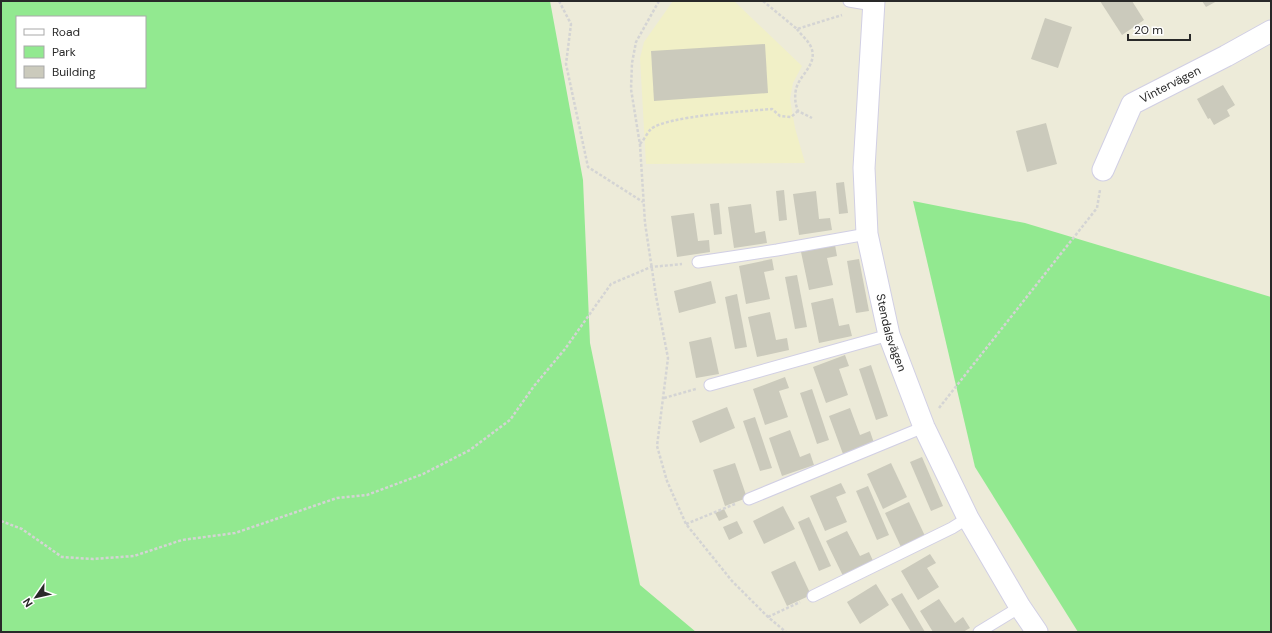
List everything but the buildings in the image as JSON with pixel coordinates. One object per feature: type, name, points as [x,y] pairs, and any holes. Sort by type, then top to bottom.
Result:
[{"type":"street","name":"Stendalsvägen","points":[[874,3],[864,168],[868,234],[889,335],[924,427],[968,518],[1020,607],[1037,632]]},
{"type":"street","name":"Vintervägen","points":[[1103,170],[1132,104],[1226,56],[1271,31]]},
{"type":"lane","points":[[849,1],[874,3]]},
{"type":"lane","points":[[698,262],[868,234]]},
{"type":"lane","points":[[710,385],[889,335]]},
{"type":"lane","points":[[749,499],[924,427]]},
{"type":"lane","points":[[813,596],[952,528],[968,518]]},
{"type":"lane","points":[[978,632],[1020,607]]},
{"type":"path","points":[[559,1],[571,24],[566,64],[588,167],[644,202]]},
{"type":"path","points":[[659,1],[636,42],[632,63],[631,89],[640,145],[645,223],[668,358],[657,446],[667,481],[686,524],[732,581],[768,617],[786,632]]},
{"type":"path","points":[[763,1],[797,29],[811,45],[813,56],[810,65],[797,86],[795,99],[798,111],[812,118]]},
{"type":"path","points":[[797,29],[874,3]]},
{"type":"path","points":[[640,145],[651,129],[668,122],[772,109],[780,116],[791,118],[798,111]]},
{"type":"path","points":[[924,427],[1097,208],[1103,170]]},
{"type":"path","points":[[1,521],[22,529],[62,556],[93,558],[134,556],[182,540],[235,533],[337,498],[367,495],[423,474],[470,450],[510,420],[534,386],[565,349],[611,284],[652,268],[698,262]]},
{"type":"path","points":[[663,398],[710,385]]},
{"type":"path","points":[[686,524],[749,499]]},
{"type":"path","points":[[768,617],[813,596]]},
{"type":"shaded area","points":[[673,1],[734,1],[802,66],[793,83],[790,99],[795,128],[805,163],[646,164],[640,58],[644,42]]},
{"type":"green space","points":[[1,1],[550,1],[583,180],[590,343],[640,585],[696,632],[1,632]]},
{"type":"green space","points":[[913,201],[1025,223],[1271,297],[1271,632],[1078,632],[975,467]]}]
